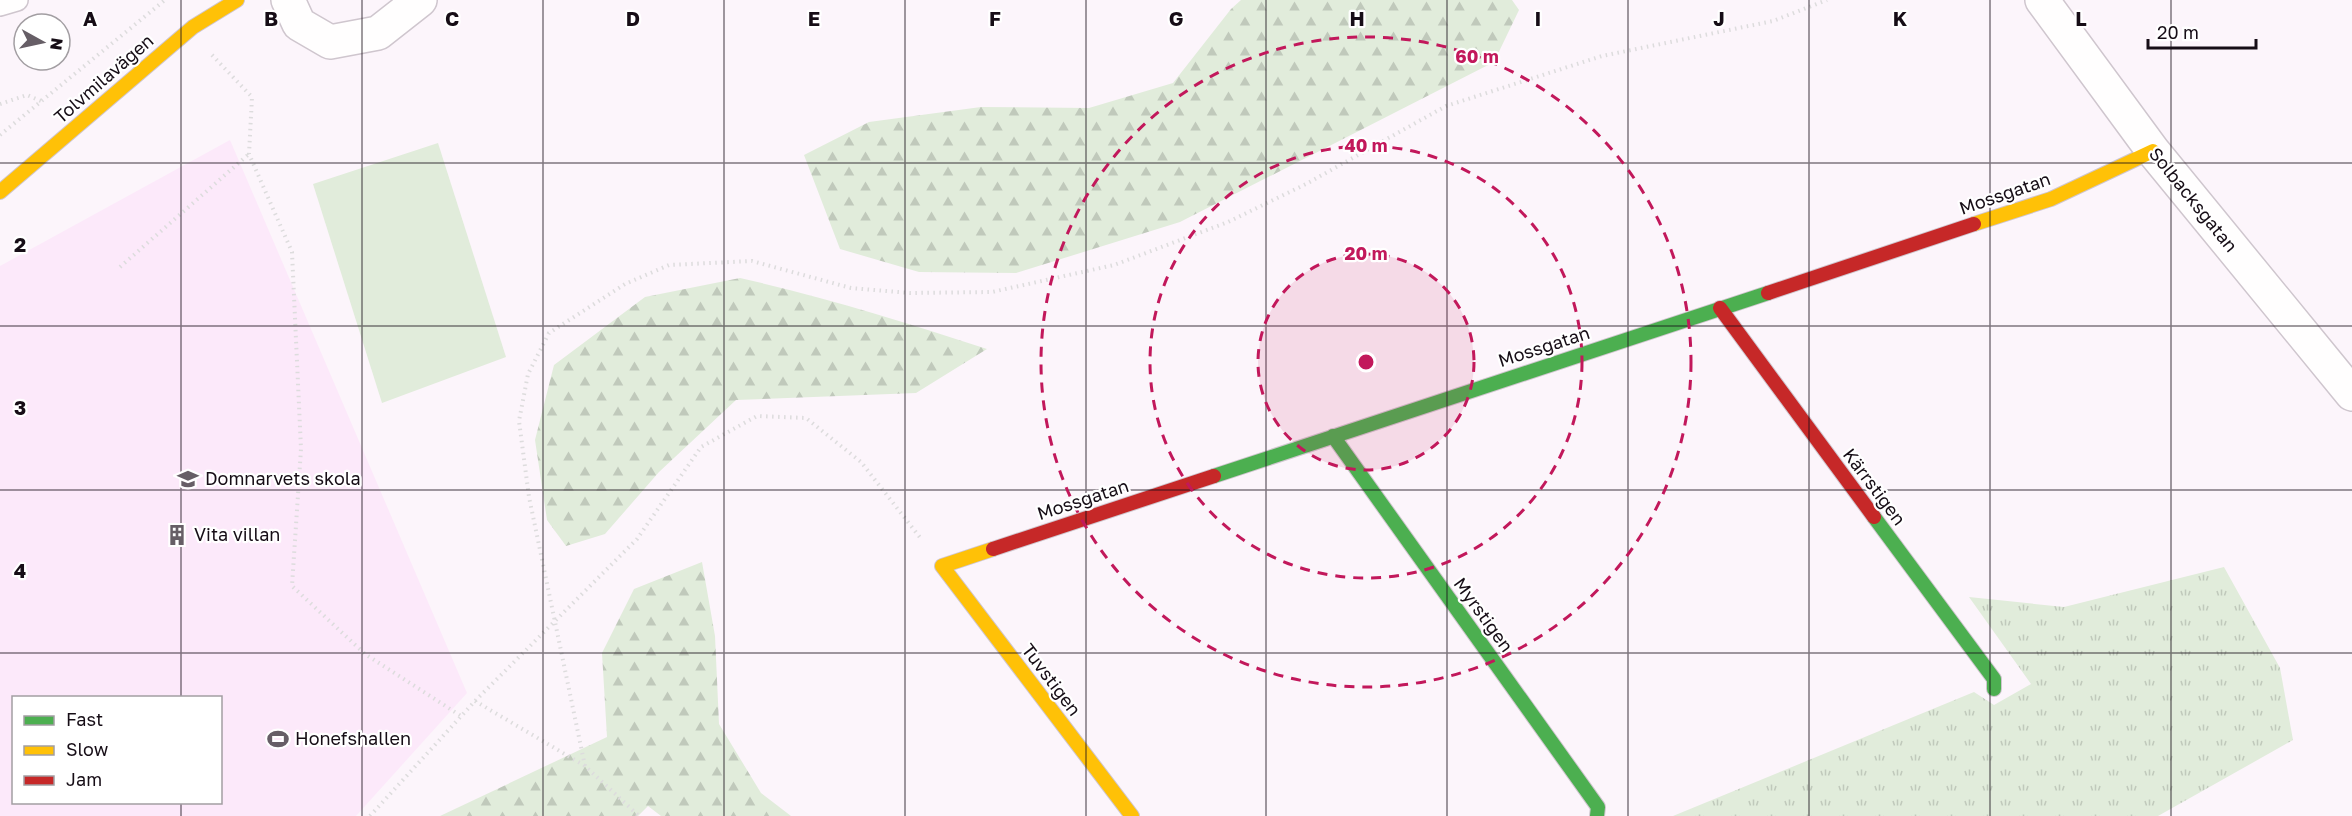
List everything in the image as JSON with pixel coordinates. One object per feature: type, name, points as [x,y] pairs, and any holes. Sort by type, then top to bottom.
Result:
[{"type":"street","name":"Tolvmilavägen","points":[[0,192],[193,27],[237,0]]},
{"type":"street","points":[[288,0],[299,24],[330,42],[378,33],[420,0]]},
{"type":"street","name":"Solbacksgatan","points":[[2042,0],[2153,151],[2352,394]]},
{"type":"street","name":"Mossgatan","points":[[942,566],[2051,199],[2153,151]]},
{"type":"street","name":"Kärrstigen","points":[[1720,308],[1994,679],[1994,689]]},
{"type":"street","name":"Myrstigen","points":[[1333,436],[1599,807],[1597,816]]},
{"type":"street","name":"Tuvstigen","points":[[942,566],[1131,816]]},
{"type":"lane","points":[[0,5],[17,0]]},
{"type":"path","points":[[0,135],[165,0]]},
{"type":"path","points":[[585,766],[528,497],[519,421],[528,374],[549,333],[625,284],[669,265],[752,261],[851,288],[910,293],[992,292],[1114,265],[1228,222],[1305,184],[1446,106],[1602,56],[1773,21],[1827,0]]},
{"type":"path","points":[[213,56],[252,97],[249,154],[292,252],[301,449],[292,586],[365,654],[461,716]]},
{"type":"path","points":[[0,104],[27,95],[41,101]]},
{"type":"path","points":[[120,267],[249,154]]},
{"type":"path","points":[[370,816],[475,701],[637,538],[701,447],[757,416],[806,418],[861,462],[942,566]]},
{"type":"path","points":[[475,701],[585,766],[639,816]]},
{"type":"shaded area","name":"Domnarvets skola","points":[[230,140],[467,693],[356,816],[0,816],[0,266]]},
{"type":"green space","points":[[1241,0],[1512,0],[1519,10],[1494,62],[1180,222],[1016,273],[919,272],[840,249],[804,155],[869,122],[981,107],[1089,108],[1173,83],[1231,9]]},
{"type":"green space","points":[[438,143],[506,357],[382,403],[313,184]]},
{"type":"green space","points":[[740,278],[802,293],[987,349],[916,393],[736,400],[659,472],[605,534],[566,546],[547,520],[535,440],[554,365],[645,297]]},
{"type":"green space","points":[[702,562],[715,636],[719,724],[761,793],[791,816],[661,816],[648,806],[638,816],[440,816],[607,737],[602,653],[634,589]]},
{"type":"green space","points":[[2224,567],[2280,668],[2293,740],[2158,816],[1673,816],[1974,692],[1994,705],[2031,684],[1969,597],[2064,607]]},
{"type":"traffic: fast","points":[[1214,476],[1768,293]]},
{"type":"traffic: fast","points":[[1333,436],[1598,807],[1597,816]]},
{"type":"traffic: fast","points":[[1874,517],[1994,679],[1994,689]]},
{"type":"traffic: slow","points":[[0,192],[193,27],[237,0]]},
{"type":"traffic: slow","points":[[1974,224],[2051,199],[2153,151]]},
{"type":"traffic: slow","points":[[993,549],[942,566],[1132,816]]},
{"type":"traffic: jam","points":[[1768,293],[1974,224]]},
{"type":"traffic: jam","points":[[1720,308],[1874,517]]},
{"type":"traffic: jam","points":[[993,549],[1214,476]]},
{"type":"place","name":"Domnarvets skola","points":[[188,479]]},
{"type":"place","name":"Vita villan","points":[[177,535]]},
{"type":"place","name":"Honefshallen","points":[[278,739]]}]
